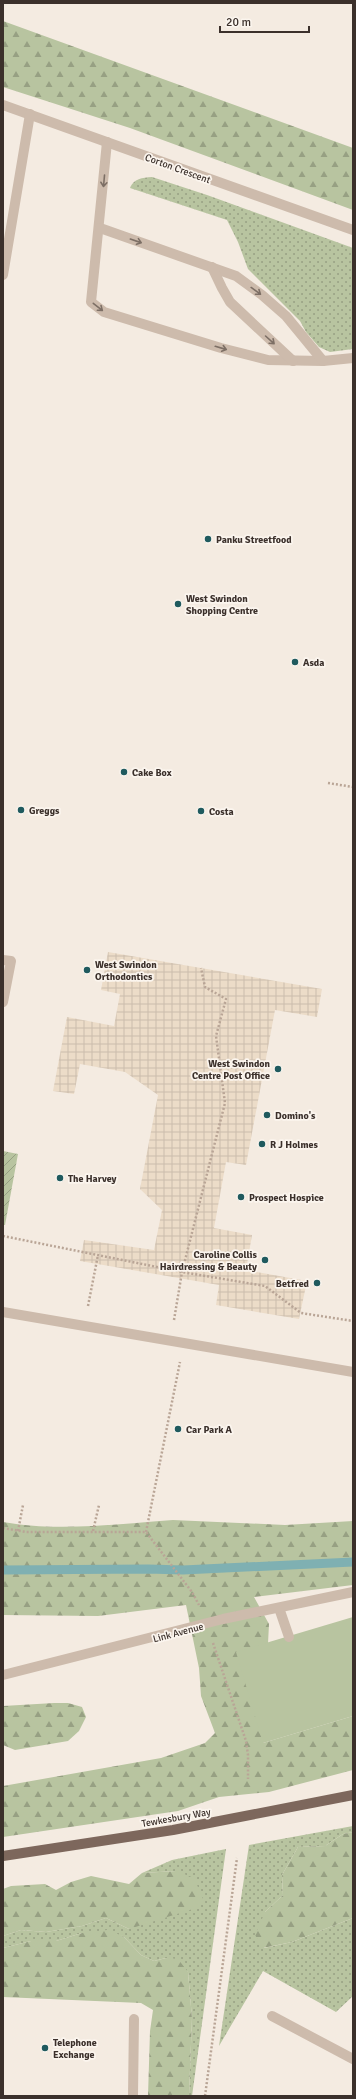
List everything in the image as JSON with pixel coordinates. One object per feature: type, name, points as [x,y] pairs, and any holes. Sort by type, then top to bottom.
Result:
[{"type":"main road","name":"Tewkesbury Way","points":[[3,1856],[173,1830],[353,1795]]},
{"type":"street","name":"Corton Crescent","points":[[3,105],[353,230]]},
{"type":"street","points":[[3,275],[30,114]]},
{"type":"street","points":[[107,142],[100,228],[91,302],[104,312],[221,348],[268,360],[324,361],[353,358]]},
{"type":"street","points":[[100,228],[236,276],[274,305],[324,361]]},
{"type":"street","points":[[212,267],[230,302],[293,361]]},
{"type":"street","points":[[3,960],[10,961],[3,1002]]},
{"type":"street","points":[[3,1312],[184,1345],[353,1372]]},
{"type":"street","name":"Link Avenue","points":[[3,1675],[207,1624],[353,1592]]},
{"type":"street","points":[[279,1608],[289,1636]]},
{"type":"street","points":[[272,2016],[353,2059]]},
{"type":"street","points":[[133,2096],[134,2019]]},
{"type":"path","points":[[328,783],[353,787]]},
{"type":"path","points":[[185,1582],[146,1532],[184,1345],[174,1319],[182,1272],[225,1103],[216,1036],[226,999],[205,987],[201,968]]},
{"type":"path","points":[[3,1236],[182,1272],[265,1286],[301,1312],[353,1321]]},
{"type":"path","points":[[84,1327],[98,1255]]},
{"type":"path","points":[[18,1531],[23,1505]]},
{"type":"path","points":[[93,1532],[99,1505]]},
{"type":"path","points":[[3,1528],[18,1531],[146,1532]]},
{"type":"path","points":[[207,1624],[246,1741],[248,1755],[248,1779]]},
{"type":"path","points":[[205,2096],[237,1858]]},
{"type":"green space","points":[[3,21],[353,148],[353,210],[130,128],[3,87]]},
{"type":"green space","points":[[152,177],[207,195],[353,248],[353,349],[330,352],[319,347],[306,332],[300,321],[248,269],[238,242],[227,220],[130,188],[136,180]]},
{"type":"green space","points":[[3,1151],[18,1154],[5,1225],[3,1225]]},
{"type":"green space","points":[[173,1520],[285,1525],[353,1521],[353,1585],[254,1597],[269,1624],[263,1743],[353,1716],[353,1770],[269,1792],[219,1797],[178,1811],[3,1837],[3,1786],[161,1758],[205,1743],[215,1733],[201,1696],[199,1668],[186,1605],[98,1616],[3,1615],[3,1522],[24,1525],[66,1527]]},
{"type":"green space","points":[[353,1617],[353,1716],[263,1743],[236,1652]]},
{"type":"green space","points":[[68,1703],[82,1707],[86,1717],[79,1731],[68,1741],[15,1750],[3,1745],[3,1706]]},
{"type":"green space","points":[[353,1826],[353,1832],[343,1834],[325,1846],[298,1847],[282,1875],[283,1895],[265,1912],[264,1948],[292,1942],[353,1918],[353,1996],[336,2012],[263,1971],[219,2046],[249,1845]]},
{"type":"green space","points":[[353,1832],[353,1918],[292,1942],[263,1948],[255,1935],[265,1912],[283,1895],[282,1875],[298,1847],[325,1846],[343,1834]]},
{"type":"green space","points":[[226,1849],[192,2096],[189,2096],[192,2018],[188,1972],[166,1958],[154,1961],[141,1955],[123,1936],[82,1933],[56,1941],[31,1941],[3,1948],[3,1936],[21,1930],[46,1932],[82,1926],[106,1918],[129,1929],[176,1871],[142,1873],[172,1860]]},
{"type":"green space","points":[[176,1871],[194,1878],[203,1899],[196,1908],[129,1929],[106,1918],[82,1926],[46,1932],[21,1930],[3,1936],[3,1889],[11,1886],[45,1884],[56,1890],[71,1882],[91,1876],[129,1884],[142,1873]]},
{"type":"green space","points":[[107,1930],[123,1936],[141,1955],[154,1961],[166,1958],[178,1959],[188,1972],[192,2018],[189,2096],[148,2096],[150,2031],[153,2010],[141,2003],[3,1997],[3,1948],[31,1941],[56,1941],[82,1933]]},
{"type":"shaded area","points":[[108,952],[322,989],[317,1017],[275,1010],[246,1165],[226,1162],[214,1228],[252,1235],[246,1270],[307,1281],[299,1319],[216,1305],[219,1285],[80,1261],[84,1240],[154,1250],[162,1210],[140,1189],[158,1095],[125,1072],[80,1064],[74,1094],[53,1091],[67,1017],[114,1026],[120,994],[101,990]]},
{"type":"waterway","points":[[3,1570],[183,1570],[353,1562]]},
{"type":"place","name":"Panku Streetfood","points":[[208,539]]},
{"type":"place","name":"West Swindon Shopping Centre","points":[[178,604]]},
{"type":"place","name":"Asda","points":[[295,662]]},
{"type":"place","name":"Cake Box","points":[[124,772]]},
{"type":"place","name":"Greggs","points":[[21,810]]},
{"type":"place","name":"Costa","points":[[201,811]]},
{"type":"place","name":"West Swindon Orthodontics","points":[[87,970]]},
{"type":"place","name":"West Swindon Centre Post Office","points":[[278,1069]]},
{"type":"place","name":"Domino's","points":[[267,1115]]},
{"type":"place","name":"R J Holmes","points":[[262,1144]]},
{"type":"place","name":"The Harvey","points":[[60,1178]]},
{"type":"place","name":"Prospect Hospice","points":[[241,1197]]},
{"type":"place","name":"Caroline Collis Hairdressing & Beauty","points":[[265,1260]]},
{"type":"place","name":"Betfred","points":[[317,1283]]},
{"type":"place","name":"Car Park A","points":[[178,1429]]},
{"type":"place","name":"Telephone Exchange","points":[[45,2048]]}]
